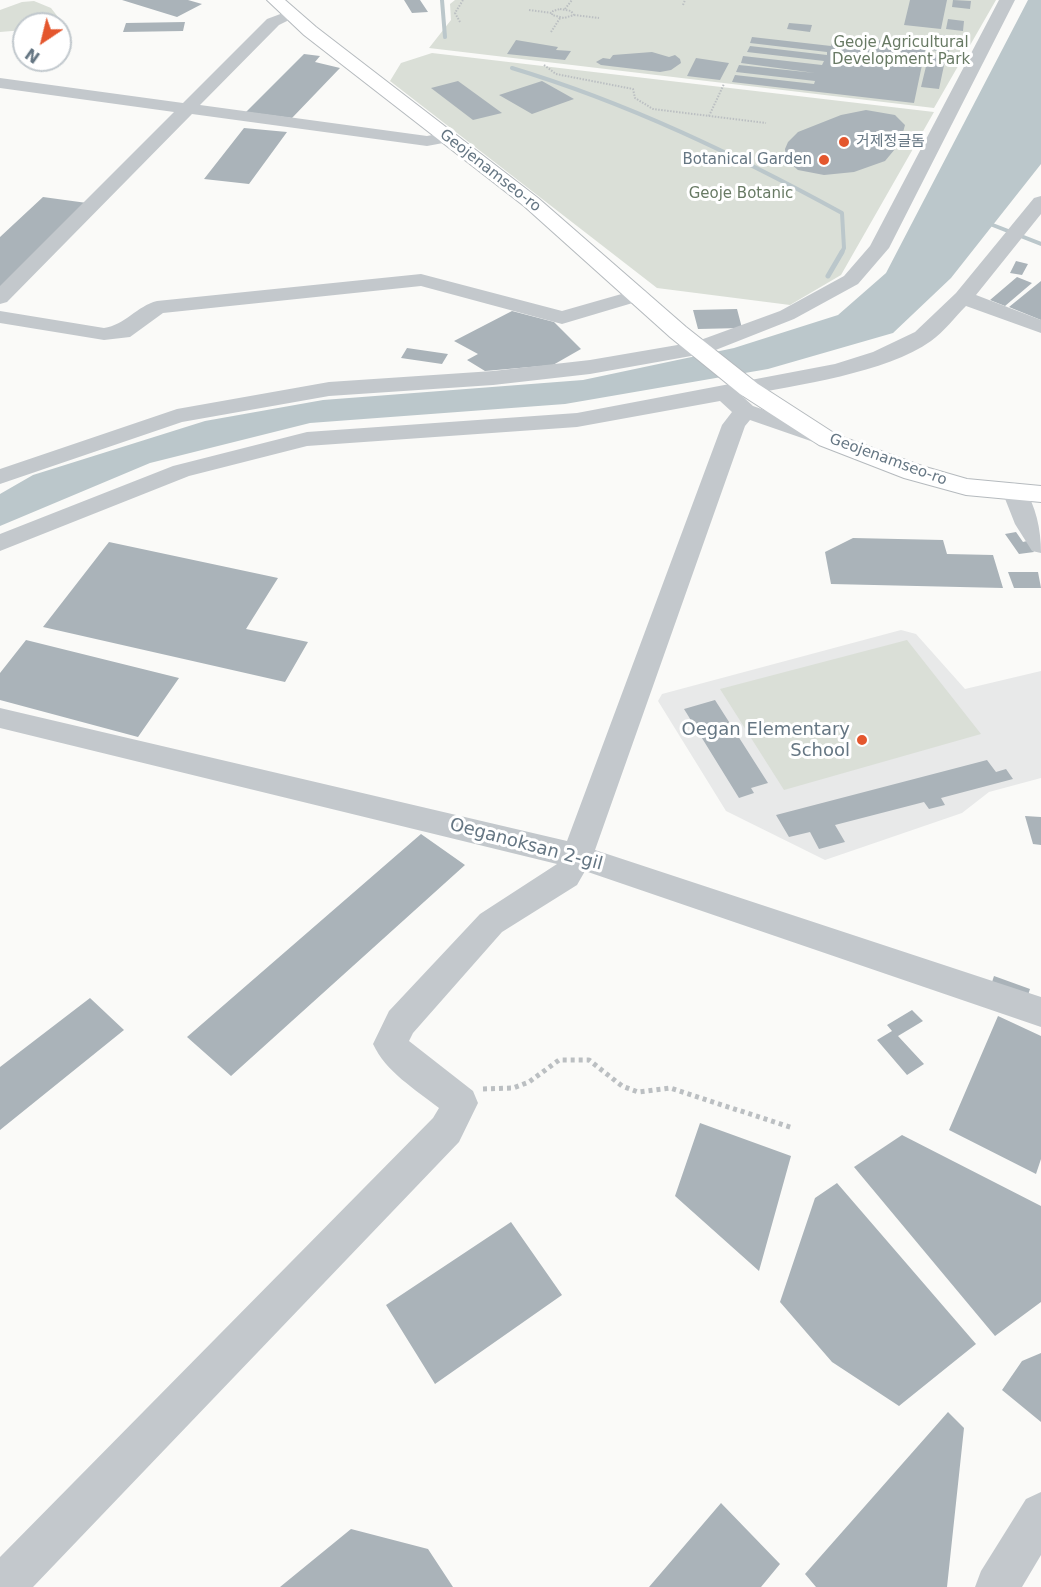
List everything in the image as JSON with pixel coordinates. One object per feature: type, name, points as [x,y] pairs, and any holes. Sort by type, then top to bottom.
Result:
[{"type":"main road","name":"Geojenamseo-ro","points":[[275,0],[291,15],[531,202],[639,295],[678,332],[700,348],[740,398],[828,440],[913,472],[956,484],[1041,494]]},
{"type":"street","points":[[0,477],[177,416],[328,389],[493,378],[590,367],[700,348],[787,315],[851,280],[879,248],[1007,0]]},
{"type":"street","points":[[0,298],[273,22],[291,15]]},
{"type":"street","points":[[0,83],[427,141],[448,137]]},
{"type":"street","points":[[0,543],[181,471],[308,440],[577,420],[740,398],[881,357],[923,337],[963,297],[1041,201]]},
{"type":"street","points":[[0,317],[104,334],[122,332],[156,307],[421,280],[562,318],[639,295]]},
{"type":"street","points":[[963,297],[1041,327]]},
{"type":"street","points":[[2,1587],[446,1130],[460,1103],[402,1058],[390,1044],[401,1022],[491,923],[566,876],[577,856],[734,425],[740,398]]},
{"type":"street","points":[[1014,491],[1027,524],[1041,545]]},
{"type":"street","name":"Oeganoksan 2-gil","points":[[0,718],[577,856],[1041,1012]]},
{"type":"street","points":[[997,1587],[1041,1514]]},
{"type":"path","points":[[460,22],[455,13],[463,0]]},
{"type":"path","points":[[529,10],[552,13],[566,9],[572,0]]},
{"type":"path","points":[[683,5],[685,0]]},
{"type":"path","points":[[566,9],[574,15]]},
{"type":"path","points":[[552,13],[560,18],[574,15],[599,18]]},
{"type":"path","points":[[551,32],[560,18]]},
{"type":"path","points":[[544,65],[563,76],[633,89],[635,98],[653,109],[766,123]]},
{"type":"path","points":[[709,116],[724,84]]},
{"type":"path","points":[[460,1103],[480,1089],[513,1088],[529,1082],[559,1060],[589,1060],[622,1086],[630,1089],[639,1092],[670,1089],[793,1128]]},
{"type":"shaded area","points":[[1028,0],[1041,0],[1041,164],[951,278],[893,333],[768,369],[565,404],[310,423],[150,463],[0,526],[0,494],[33,475],[205,421],[323,400],[583,380],[734,348],[838,315],[886,273]]},
{"type":"shaded area","name":"Oegan Elementary School","points":[[901,630],[916,634],[965,689],[1041,671],[1041,778],[989,792],[962,813],[825,860],[726,811],[658,701],[662,694]]},
{"type":"green space","name":"Geoje Agricultural Development Park","points":[[455,0],[996,0],[934,108],[429,48],[451,20],[450,4]]},
{"type":"green space","points":[[34,1],[51,8],[54,12],[12,12],[12,31],[0,32],[0,10],[22,2]]},
{"type":"green space","name":"Geoje Botanic","points":[[432,53],[934,112],[841,275],[790,305],[657,288],[390,81],[401,63]]},
{"type":"green space","points":[[907,640],[981,734],[784,790],[720,689]]},
{"type":"building","points":[[122,0],[188,0],[202,4],[177,17]]},
{"type":"building","points":[[404,0],[420,0],[428,12],[412,13]]},
{"type":"building","points":[[910,0],[947,0],[941,29],[904,25]]},
{"type":"building","points":[[953,0],[971,1],[970,9],[952,7]]},
{"type":"building","points":[[948,19],[964,21],[963,31],[946,29]]},
{"type":"building","points":[[185,22],[183,31],[123,32],[126,23]]},
{"type":"building","points":[[789,23],[812,25],[810,32],[787,29]]},
{"type":"building","points":[[932,34],[951,36],[949,52],[930,50]]},
{"type":"building","points":[[835,35],[926,46],[914,103],[732,82],[735,75],[814,84],[815,81],[736,72],[739,65],[815,73],[741,63],[743,56],[822,65],[824,61],[747,52],[750,46],[827,55],[827,52],[750,43],[752,37],[831,46]]},
{"type":"building","points":[[516,40],[558,47],[556,50],[571,51],[565,60],[507,54]]},
{"type":"building","points":[[652,52],[669,57],[675,55],[681,63],[671,70],[660,72],[601,65],[596,62],[603,58],[610,59],[613,55]]},
{"type":"building","points":[[304,54],[320,56],[315,62],[340,68],[292,118],[246,112]]},
{"type":"building","points":[[929,54],[946,56],[939,89],[921,87]]},
{"type":"building","points":[[696,58],[729,63],[720,80],[687,76]]},
{"type":"building","points":[[458,81],[502,113],[473,120],[431,88]]},
{"type":"building","points":[[542,81],[574,99],[532,114],[499,95]]},
{"type":"building","name":"거제정글돔","points":[[866,110],[895,115],[905,125],[900,143],[885,161],[854,172],[824,175],[798,170],[786,157],[785,149],[788,142],[798,132],[841,115]]},
{"type":"building","points":[[244,128],[287,132],[249,184],[204,179]]},
{"type":"building","points":[[43,197],[87,203],[0,289],[0,237]]},
{"type":"building","points":[[1016,261],[1028,264],[1022,275],[1010,273]]},
{"type":"building","points":[[1017,277],[1032,283],[1005,306],[990,300]]},
{"type":"building","points":[[1041,281],[1041,320],[1009,307]]},
{"type":"building","points":[[737,309],[742,328],[698,329],[693,310]]},
{"type":"building","points":[[512,311],[554,322],[581,349],[553,365],[485,371],[467,360],[478,354],[454,341]]},
{"type":"building","points":[[407,348],[448,354],[442,364],[401,358]]},
{"type":"building","points":[[1016,532],[1023,542],[1027,541],[1034,552],[1019,554],[1005,534]]},
{"type":"building","points":[[853,538],[943,540],[947,554],[993,555],[1003,588],[831,584],[825,552]]},
{"type":"building","points":[[109,542],[278,578],[246,629],[308,642],[285,682],[43,627]]},
{"type":"building","points":[[1008,572],[1038,572],[1041,588],[1014,588]]},
{"type":"building","points":[[26,640],[179,678],[138,737],[0,700],[0,673]]},
{"type":"building","points":[[715,700],[768,783],[751,788],[754,793],[739,798],[684,709]]},
{"type":"building","points":[[987,760],[996,772],[1006,769],[1013,779],[941,798],[945,805],[929,809],[924,802],[835,825],[845,842],[819,849],[810,832],[789,837],[776,815]]},
{"type":"building","points":[[1025,816],[1041,817],[1041,845],[1033,844]]},
{"type":"building","points":[[421,834],[465,865],[231,1076],[187,1037]]},
{"type":"building","points":[[994,976],[1030,989],[1028,995],[992,982]]},
{"type":"building","points":[[90,998],[124,1030],[0,1130],[0,1067]]},
{"type":"building","points":[[912,1010],[923,1021],[898,1036],[924,1064],[907,1075],[877,1040],[892,1031],[887,1025]]},
{"type":"building","points":[[998,1016],[1041,1036],[1041,1159],[1036,1174],[949,1130]]},
{"type":"building","points":[[700,1123],[791,1156],[759,1271],[675,1196]]},
{"type":"building","points":[[902,1135],[1041,1206],[1041,1302],[995,1336],[854,1167]]},
{"type":"building","points":[[837,1183],[976,1344],[899,1406],[832,1362],[780,1302],[815,1198]]},
{"type":"building","points":[[511,1222],[562,1295],[435,1384],[386,1305]]},
{"type":"building","points":[[1041,1353],[1041,1422],[1002,1390],[1022,1361]]},
{"type":"building","points":[[948,1412],[964,1428],[947,1587],[816,1587],[805,1574]]},
{"type":"building","points":[[721,1503],[780,1564],[761,1587],[649,1587]]},
{"type":"building","points":[[351,1529],[428,1549],[453,1587],[280,1587]]},
{"type":"waterway","points":[[442,0],[445,37]]},
{"type":"waterway","points":[[512,68],[598,97],[681,132],[842,213],[844,248],[842,252]]},
{"type":"waterway","points":[[985,222],[1041,244]]},
{"type":"waterway","points":[[828,276],[842,252]]},
{"type":"place","name":"거제정글돔","points":[[844,142]]},
{"type":"place","name":"Botanical Garden","points":[[824,160]]},
{"type":"place","name":"Oegan Elementary School","points":[[862,740]]}]
